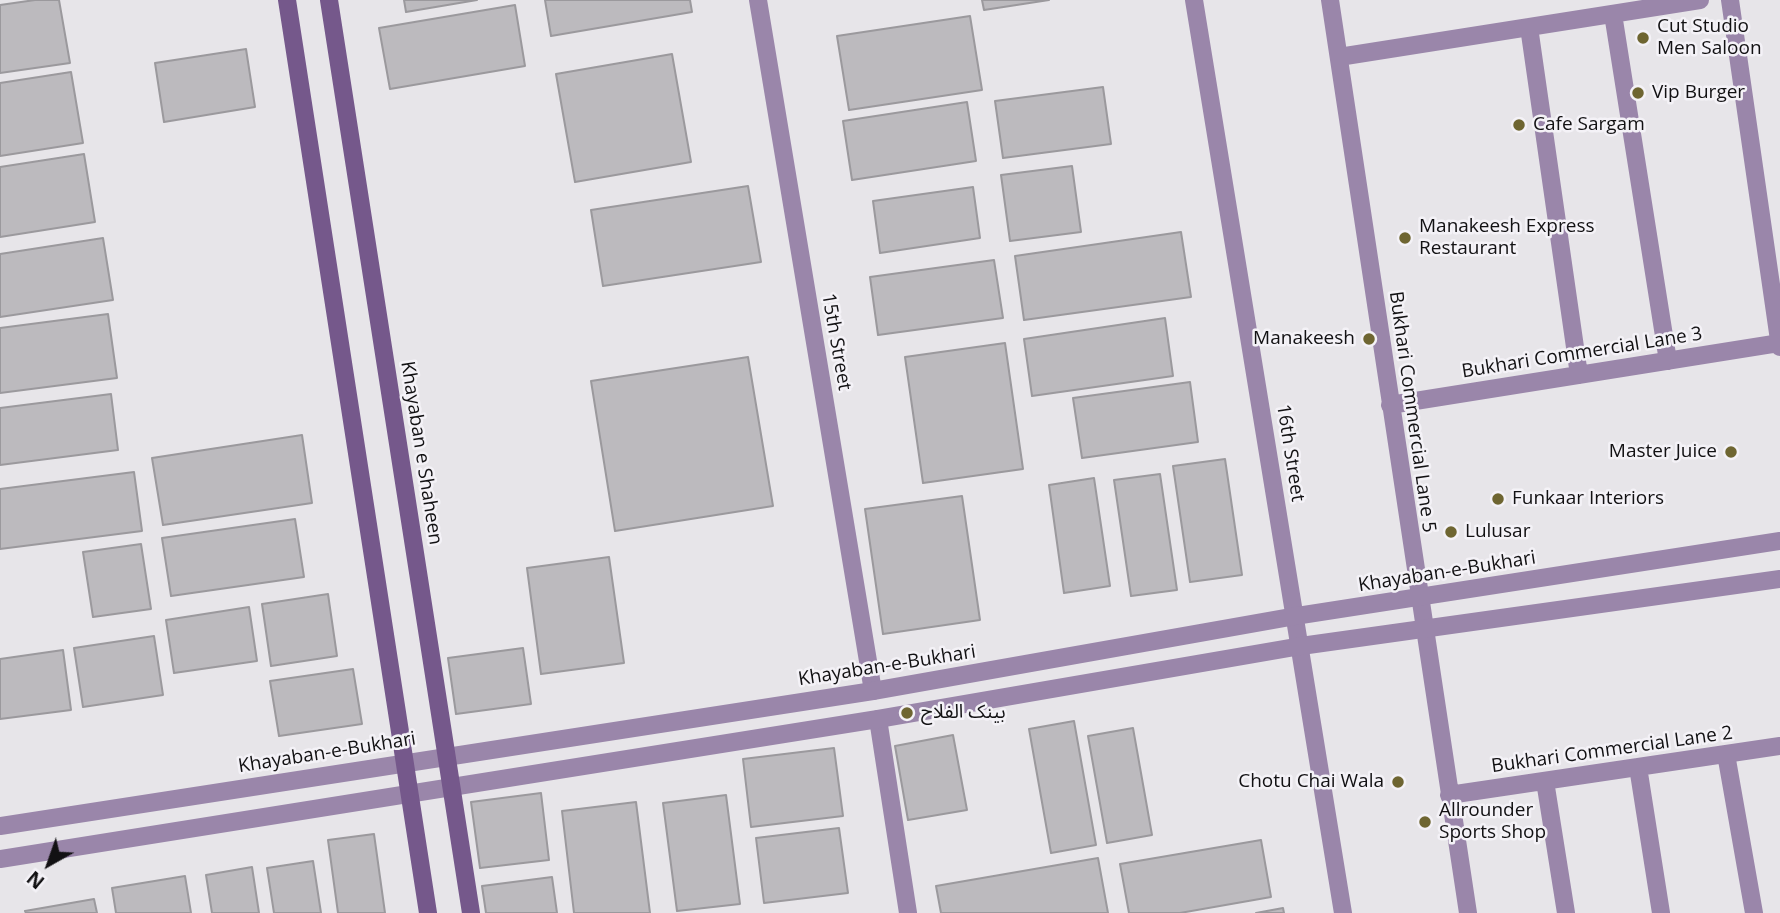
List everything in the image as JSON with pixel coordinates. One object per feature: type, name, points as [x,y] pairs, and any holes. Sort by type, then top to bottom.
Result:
[{"type":"main road","points":[[287,0],[428,913]]},
{"type":"main road","name":"Khayaban e Shaheen","points":[[329,0],[471,913]]},
{"type":"street","name":"15th Street","points":[[758,0],[873,691]]},
{"type":"street","name":"16th Street","points":[[1194,0],[1343,913]]},
{"type":"street","name":"Bukhari Commercial Lane 5","points":[[1330,0],[1468,913]]},
{"type":"street","points":[[1339,57],[1700,0]]},
{"type":"street","points":[[1730,0],[1780,345]]},
{"type":"street","points":[[1613,14],[1668,361]]},
{"type":"street","points":[[1529,27],[1579,375]]},
{"type":"street","name":"Bukhari Commercial Lane 3","points":[[1390,405],[1780,345]]},
{"type":"street","name":"Khayaban-e-Bukhari","points":[[0,826],[873,691],[1296,616],[1780,541]]},
{"type":"street","points":[[0,859],[878,719],[1301,646],[1780,579]]},
{"type":"street","points":[[878,719],[908,913]]},
{"type":"street","name":"Bukhari Commercial Lane 2","points":[[1450,795],[1780,746]]},
{"type":"street","points":[[1726,754],[1754,913]]},
{"type":"street","points":[[1638,767],[1661,913]]},
{"type":"street","points":[[1545,781],[1566,913]]},
{"type":"building","points":[[59,0],[70,63],[0,73],[0,5]]},
{"type":"building","points":[[404,0],[477,0],[406,12]]},
{"type":"building","points":[[545,0],[690,0],[692,12],[551,36]]},
{"type":"building","points":[[982,0],[1049,0],[984,10]]},
{"type":"building","points":[[515,5],[525,66],[390,89],[379,28]]},
{"type":"building","points":[[970,16],[982,90],[849,110],[837,36]]},
{"type":"building","points":[[246,49],[255,107],[164,122],[155,63]]},
{"type":"building","points":[[672,54],[691,162],[575,182],[556,74]]},
{"type":"building","points":[[71,72],[83,143],[0,156],[0,83]]},
{"type":"building","points":[[1103,87],[1111,144],[1003,158],[995,101]]},
{"type":"building","points":[[967,102],[976,161],[852,180],[843,121]]},
{"type":"building","points":[[84,154],[95,222],[0,237],[0,167]]},
{"type":"building","points":[[1072,166],[1081,232],[1010,241],[1001,175]]},
{"type":"building","points":[[748,186],[761,262],[603,286],[591,210]]},
{"type":"building","points":[[973,187],[980,238],[880,253],[873,201]]},
{"type":"building","points":[[1181,232],[1191,297],[1024,320],[1015,256]]},
{"type":"building","points":[[103,238],[113,300],[0,317],[0,254]]},
{"type":"building","points":[[994,260],[1003,318],[878,335],[870,277]]},
{"type":"building","points":[[108,314],[117,378],[0,393],[0,328]]},
{"type":"building","points":[[1165,318],[1173,376],[1032,396],[1024,339]]},
{"type":"building","points":[[1005,343],[1023,469],[923,483],[905,357]]},
{"type":"building","points":[[748,357],[773,506],[615,531],[591,381]]},
{"type":"building","points":[[1190,382],[1198,442],[1082,458],[1073,398]]},
{"type":"building","points":[[111,394],[118,450],[0,465],[0,408]]},
{"type":"building","points":[[302,435],[312,503],[163,525],[152,458]]},
{"type":"building","points":[[1225,459],[1242,575],[1190,582],[1173,466]]},
{"type":"building","points":[[134,472],[142,531],[0,549],[0,489]]},
{"type":"building","points":[[1160,474],[1177,590],[1131,596],[1114,480]]},
{"type":"building","points":[[1094,478],[1110,586],[1064,593],[1049,485]]},
{"type":"building","points":[[962,496],[980,620],[883,634],[865,509]]},
{"type":"building","points":[[295,519],[304,577],[171,596],[162,538]]},
{"type":"building","points":[[141,544],[151,609],[93,617],[83,552]]},
{"type":"building","points":[[609,557],[624,663],[541,674],[527,568]]},
{"type":"building","points":[[328,594],[337,656],[271,666],[262,604]]},
{"type":"building","points":[[249,607],[257,661],[174,673],[166,620]]},
{"type":"building","points":[[154,636],[163,695],[83,707],[74,648]]},
{"type":"building","points":[[523,648],[531,704],[456,714],[448,658]]},
{"type":"building","points":[[63,650],[71,710],[0,719],[0,659]]},
{"type":"building","points":[[353,669],[362,724],[279,736],[270,681]]},
{"type":"building","points":[[1074,721],[1096,845],[1051,853],[1029,729]]},
{"type":"building","points":[[1133,728],[1152,835],[1107,843],[1088,736]]},
{"type":"building","points":[[953,735],[967,810],[908,820],[895,746]]},
{"type":"building","points":[[834,748],[843,816],[751,827],[743,759]]},
{"type":"building","points":[[541,793],[549,860],[480,868],[471,802]]},
{"type":"building","points":[[726,795],[740,904],[677,911],[663,803]]},
{"type":"building","points":[[636,802],[650,913],[574,913],[562,811]]},
{"type":"building","points":[[839,828],[848,893],[764,903],[756,838]]},
{"type":"building","points":[[374,834],[385,913],[338,913],[328,840]]},
{"type":"building","points":[[1261,840],[1271,897],[1180,913],[1129,913],[1120,864]]},
{"type":"building","points":[[1098,858],[1108,913],[941,913],[936,886]]},
{"type":"building","points":[[313,861],[321,913],[274,913],[267,868]]},
{"type":"building","points":[[252,867],[259,913],[212,913],[206,875]]},
{"type":"building","points":[[185,876],[191,913],[116,913],[112,888]]},
{"type":"building","points":[[552,877],[557,913],[486,913],[482,886]]},
{"type":"building","points":[[94,899],[97,913],[25,911]]},
{"type":"building","points":[[1283,908],[1284,913],[1256,913]]},
{"type":"place","name":"Cut Studio Men Saloon","points":[[1643,38]]},
{"type":"place","name":"Vip Burger","points":[[1638,93]]},
{"type":"place","name":"Cafe Sargam","points":[[1519,125]]},
{"type":"place","name":"Manakeesh Express Restaurant","points":[[1405,238]]},
{"type":"place","name":"Manakeesh","points":[[1369,339]]},
{"type":"place","name":"Master Juice","points":[[1731,452]]},
{"type":"place","name":"Funkaar Interiors","points":[[1498,499]]},
{"type":"place","name":"Lulusar","points":[[1451,532]]},
{"type":"place","name":"بینک الفلاح","points":[[907,713]]},
{"type":"place","name":"Chotu Chai Wala","points":[[1398,782]]},
{"type":"place","name":"Allrounder Sports Shop","points":[[1425,822]]}]
